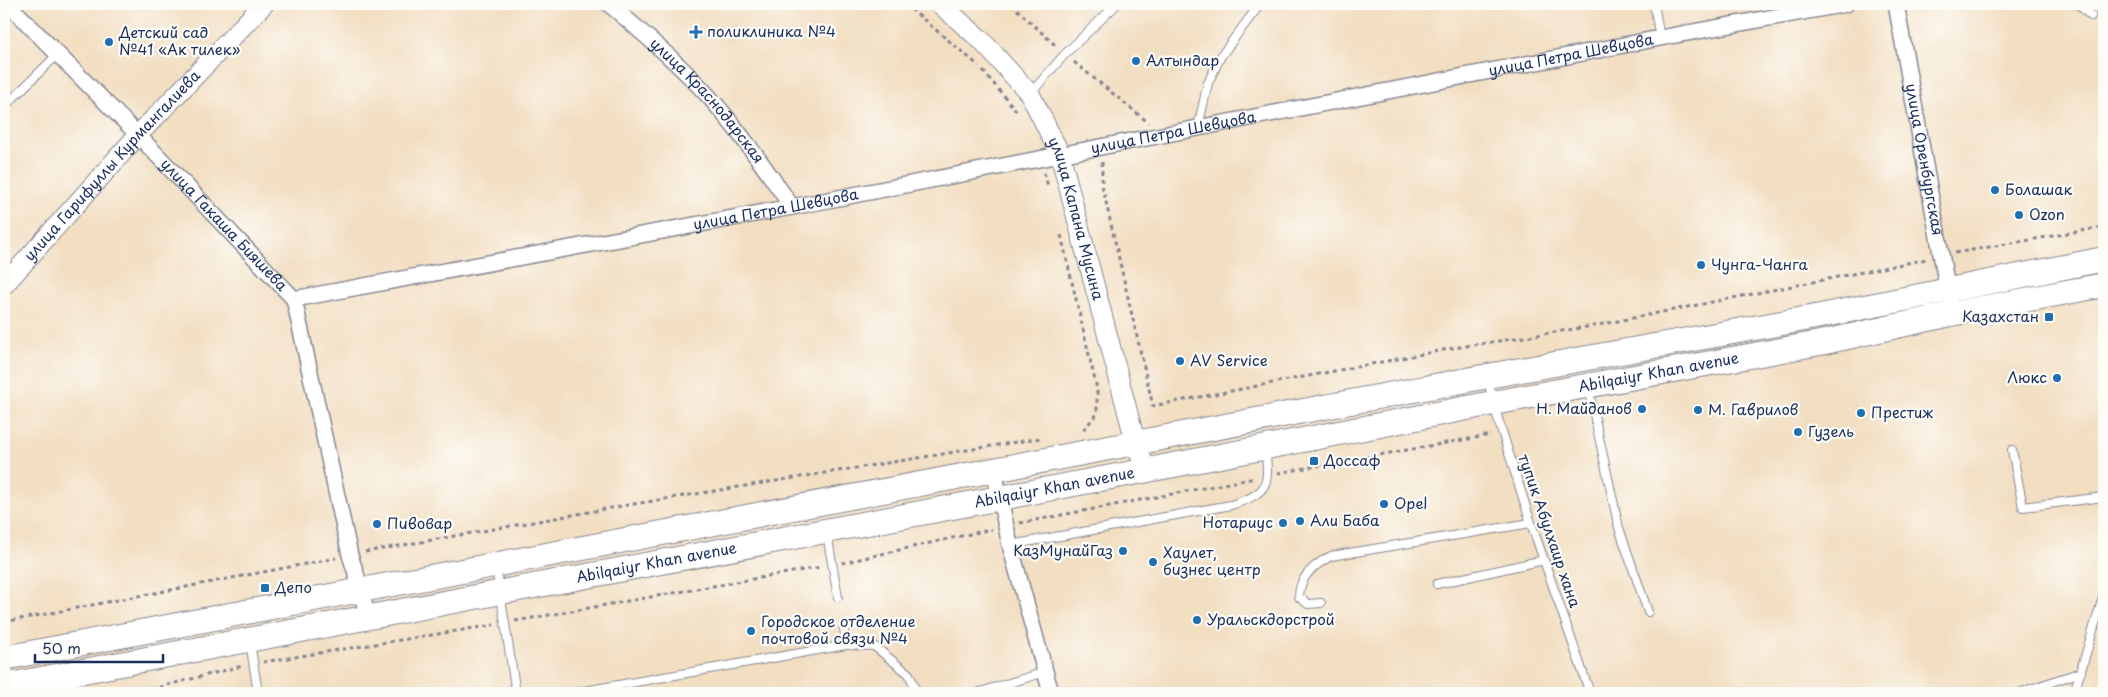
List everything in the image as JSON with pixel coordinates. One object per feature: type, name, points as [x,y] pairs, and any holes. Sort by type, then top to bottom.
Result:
[{"type":"main road","name":"Abilqaiyr Khan avenue","points":[[4,658],[362,592],[1488,376],[1815,317],[2104,259]]},
{"type":"main road","name":"Abilqaiyr Khan avenue","points":[[4,686],[1587,385],[1820,343],[1951,314],[2104,285]]},
{"type":"street","name":"улица Гакаша Бияшева","points":[[8,4],[138,135],[294,299],[350,555],[362,592],[367,618]]},
{"type":"street","name":"улица Гарифуллы Курмангалиева","points":[[4,285],[138,135],[264,4]]},
{"type":"street","name":"улица Краснодарская","points":[[609,4],[677,63],[713,101],[762,164],[792,207]]},
{"type":"street","name":"улица Капана Мусина","points":[[940,4],[981,40],[1030,94],[1060,154],[1136,444],[1146,470]]},
{"type":"street","name":"улица Петра Шевцова","points":[[294,299],[792,207],[1660,38],[1846,4]]},
{"type":"street","name":"улица Оренбургская","points":[[1896,4],[1951,314]]},
{"type":"street","points":[[994,471],[1010,545],[1051,693]]},
{"type":"lane","points":[[1030,94],[1065,54],[1117,4]]},
{"type":"lane","points":[[1198,128],[1208,83],[1221,56],[1260,4]]},
{"type":"lane","points":[[1654,4],[1660,38]]},
{"type":"lane","points":[[2078,4],[2091,16]]},
{"type":"lane","points":[[4,108],[57,55]]},
{"type":"lane","name":"тупик Абулхаир хана","points":[[1488,376],[1493,403],[1531,523],[1590,693]]},
{"type":"lane","points":[[1587,385],[1619,528],[1648,612]]},
{"type":"lane","points":[[1010,545],[1231,505],[1250,499],[1263,489],[1268,475],[1265,447]]},
{"type":"lane","points":[[2012,450],[2023,508],[2104,497]]},
{"type":"lane","points":[[1321,603],[1308,604],[1299,597],[1299,585],[1310,570],[1332,556],[1531,523]]},
{"type":"lane","points":[[826,530],[838,597]]},
{"type":"lane","points":[[1437,584],[1544,560]]},
{"type":"lane","points":[[496,566],[516,693]]},
{"type":"lane","points":[[2074,693],[2104,594]]},
{"type":"lane","points":[[844,628],[846,645]]},
{"type":"lane","points":[[250,640],[258,693]]},
{"type":"lane","points":[[573,693],[846,645],[874,646],[910,674],[918,693]]},
{"type":"lane","points":[[977,693],[1045,672]]},
{"type":"lane","points":[[2019,693],[2081,672]]},
{"type":"path","points":[[905,4],[979,67],[1020,116]]},
{"type":"path","points":[[1011,4],[1065,54],[1162,134]]},
{"type":"path","points":[[1102,146],[1102,185],[1153,406],[1454,348],[1593,326],[1942,255],[2104,227]]},
{"type":"path","points":[[1040,158],[1048,186]]},
{"type":"path","points":[[1061,233],[1097,389],[1097,414],[1082,432],[1073,433]]},
{"type":"path","points":[[4,622],[350,555],[628,505],[1044,438]]},
{"type":"place","name":"поликлиника №4","points":[[696,32]]},
{"type":"place","name":"Детский сад №41 «Ак тилек»","points":[[109,42]]},
{"type":"place","name":"Алтындар","points":[[1136,61]]},
{"type":"place","name":"Болашак","points":[[1995,190]]},
{"type":"place","name":"Ozon","points":[[2019,215]]},
{"type":"place","name":"Чунга-Чанга","points":[[1701,265]]},
{"type":"place","name":"Казахстан","points":[[2049,317]]},
{"type":"place","name":"AV Service","points":[[1180,361]]},
{"type":"place","name":"Люкс","points":[[2057,378]]},
{"type":"place","name":"Н. Майданов","points":[[1642,409]]},
{"type":"place","name":"М. Гаврилов","points":[[1698,410]]},
{"type":"place","name":"Престиж","points":[[1861,413]]},
{"type":"place","name":"Гузель","points":[[1798,432]]},
{"type":"place","name":"Доссаф","points":[[1314,461]]},
{"type":"place","name":"Opel","points":[[1384,504]]},
{"type":"place","name":"Али Баба","points":[[1300,521]]},
{"type":"place","name":"Нотариус","points":[[1283,523]]},
{"type":"place","name":"Пивовар","points":[[377,524]]},
{"type":"place","name":"КазМунайГаз","points":[[1123,551]]},
{"type":"place","name":"Хаулет, бизнес центр","points":[[1153,562]]},
{"type":"place","name":"Депо","points":[[265,588]]},
{"type":"place","name":"Уральскдорстрой","points":[[1197,620]]},
{"type":"place","name":"Городское отделение почтовой связи №4","points":[[751,631]]}]
